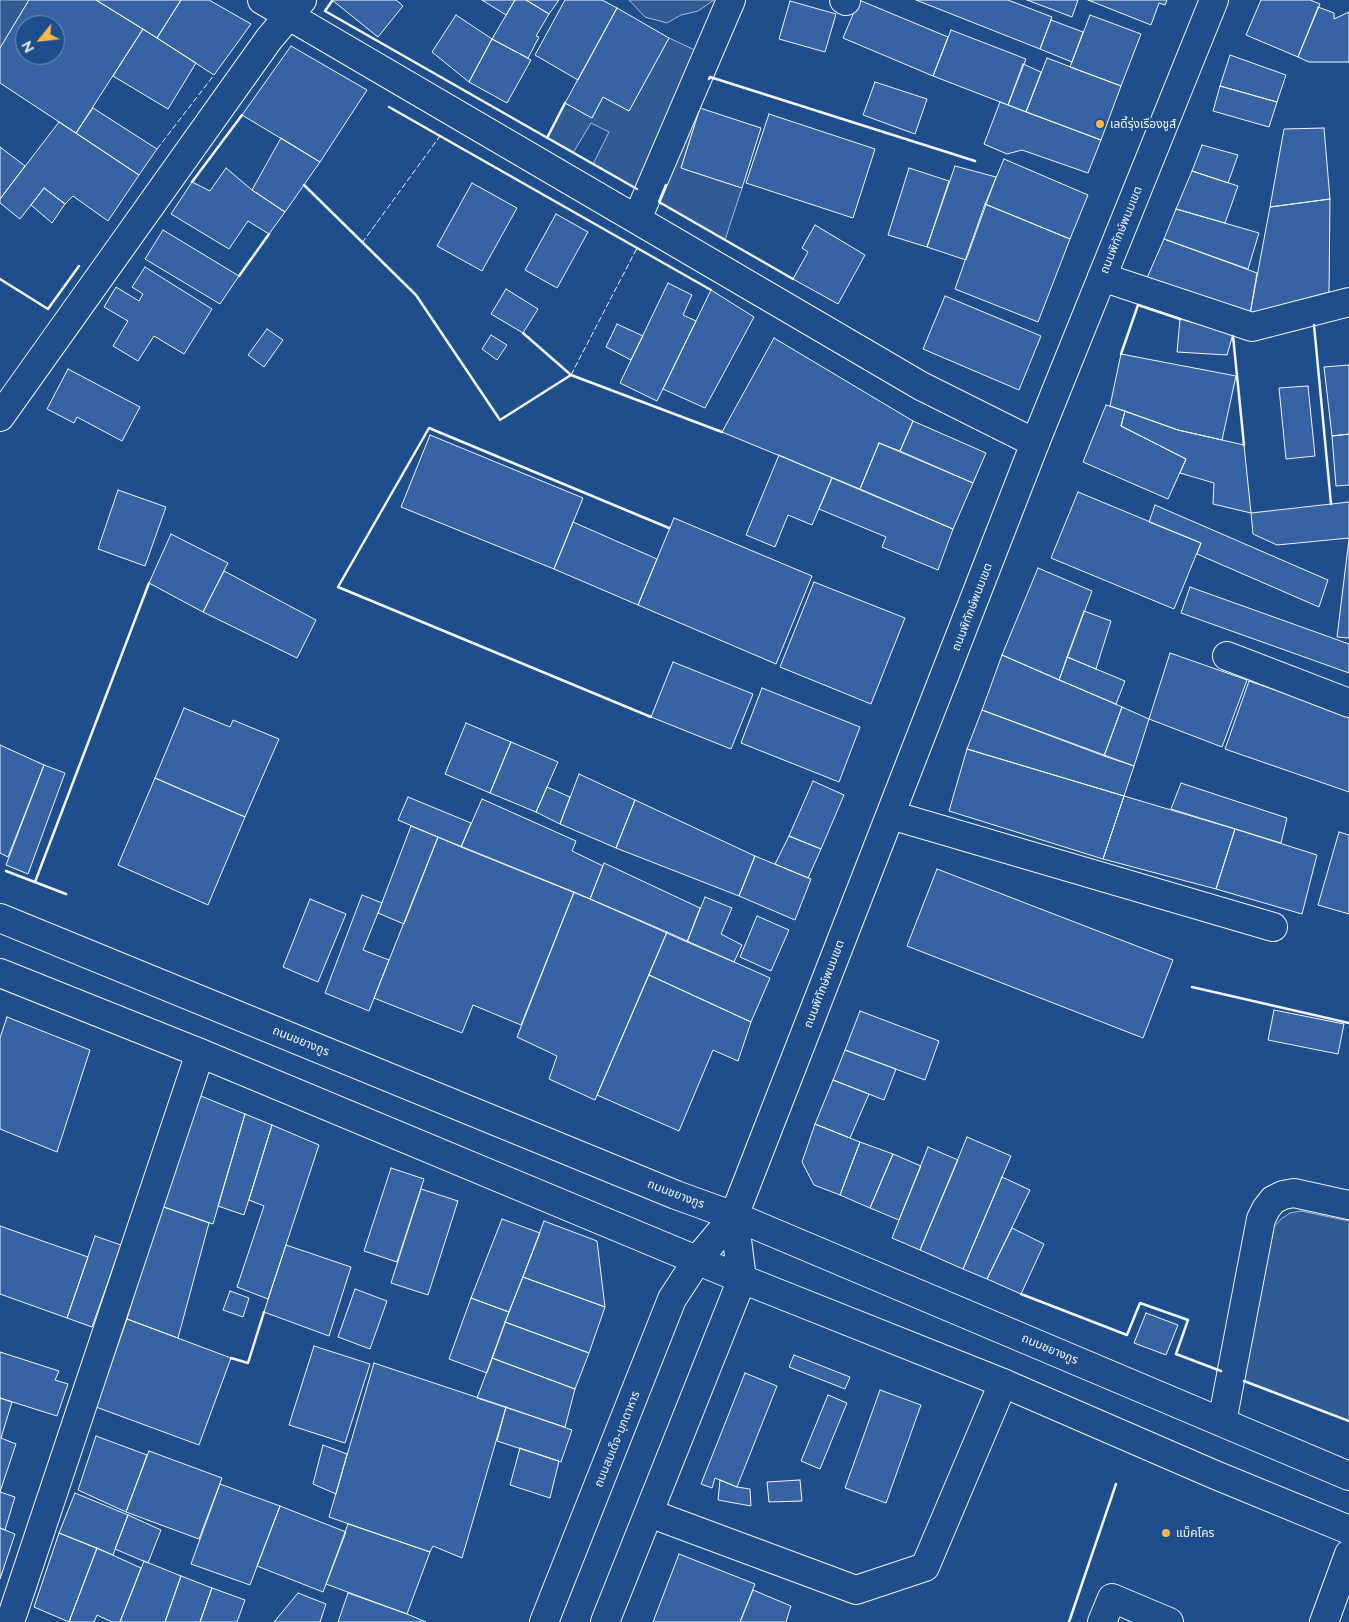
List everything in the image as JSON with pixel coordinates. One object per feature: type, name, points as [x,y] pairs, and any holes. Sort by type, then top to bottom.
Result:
[{"type":"main road","points":[[262,0],[296,8],[636,219],[921,386],[1035,442]]},
{"type":"main road","points":[[636,219],[731,0]]},
{"type":"main road","name":"ถนนพิทักษ์พนมเขต","points":[[734,1216],[1035,442],[1214,0]]},
{"type":"main road","points":[[0,417],[269,40],[296,8]]},
{"type":"main road","points":[[1102,277],[1252,327],[1349,302]]},
{"type":"main road","points":[[1227,656],[1349,703]]},
{"type":"main road","points":[[891,815],[1273,927]]},
{"type":"main road","name":"ถนนชยางกูร","points":[[0,918],[676,1195],[734,1216],[1349,1476]]},
{"type":"main road","points":[[0,973],[698,1259],[742,1279],[1004,1383],[1213,1474],[1349,1530]]},
{"type":"main road","points":[[14,1617],[200,1054]]},
{"type":"main road","points":[[1222,1422],[1261,1219],[1266,1209],[1273,1200],[1283,1195],[1294,1193],[1349,1205]]},
{"type":"main road","points":[[605,1622],[742,1279],[734,1216]]},
{"type":"main road","name":"ถนนสมเด็จ-มุกดาหาร","points":[[544,1622],[672,1299],[698,1259],[734,1216]]},
{"type":"main road","points":[[649,1513],[856,1590],[925,1567],[1004,1383]]},
{"type":"main road","points":[[1324,1622],[1349,1554]]},
{"type":"main road","points":[[1102,1622],[1112,1598],[1169,1622]]},
{"type":"shaded area","points":[[0,0],[29,0],[20,15],[15,15],[15,23],[0,48]]},
{"type":"shaded area","points":[[629,0],[714,0],[698,11],[681,15],[667,23],[645,17]]},
{"type":"shaded area","points":[[669,38],[697,51],[637,189],[593,164],[609,132],[591,123],[573,153],[547,138],[565,103],[592,118],[603,97],[629,111]]},
{"type":"shaded area","points":[[698,106],[700,108],[681,168],[742,188],[725,240],[659,202]]},
{"type":"shaded area","points":[[1301,1211],[1349,1221],[1349,1421],[1244,1381],[1274,1227],[1290,1213]]},
{"type":"building","points":[[29,0],[96,0],[143,29],[76,133],[0,83],[0,48],[15,23],[15,65],[65,65],[65,15],[20,15]]},
{"type":"building","points":[[96,0],[181,0],[157,38]]},
{"type":"building","points":[[181,0],[209,0],[251,24],[214,75],[157,38]]},
{"type":"building","points":[[332,0],[396,0],[403,6],[378,37]]},
{"type":"building","points":[[482,0],[515,0],[506,15]]},
{"type":"building","points":[[515,0],[526,0],[549,14],[536,36],[539,37],[528,58],[492,39]]},
{"type":"building","points":[[526,0],[559,0],[549,14]]},
{"type":"building","points":[[565,0],[602,0],[617,8],[578,80],[535,55]]},
{"type":"building","points":[[859,0],[948,37],[933,76],[843,38]]},
{"type":"building","points":[[916,0],[1008,0],[1052,17],[1040,49]]},
{"type":"building","points":[[1027,0],[1078,0],[1072,17]]},
{"type":"building","points":[[1088,0],[1167,0],[1165,5],[1159,3],[1151,25]]},
{"type":"building","points":[[1261,0],[1310,0],[1320,4],[1298,57],[1246,35]]},
{"type":"building","points":[[790,1],[836,14],[825,52],[779,39]]},
{"type":"building","points":[[1318,7],[1334,13],[1334,19],[1349,12],[1349,62],[1309,62],[1298,57]]},
{"type":"building","points":[[617,8],[669,38],[629,111],[603,97],[592,118],[565,103]]},
{"type":"building","points":[[456,15],[492,39],[469,82],[432,52]]},
{"type":"building","points":[[1090,15],[1141,34],[1121,86],[1070,67]]},
{"type":"building","points":[[1051,20],[1083,32],[1072,62],[1040,49]]},
{"type":"building","points":[[143,29],[196,63],[168,109],[113,76]]},
{"type":"building","points":[[951,30],[1026,59],[1008,105],[933,76]]},
{"type":"building","points":[[492,39],[531,60],[507,103],[469,82]]},
{"type":"building","points":[[291,46],[367,90],[320,162],[242,115]]},
{"type":"building","points":[[1230,55],[1286,75],[1277,102],[1220,86]]},
{"type":"building","points":[[1047,58],[1121,86],[1101,140],[1026,112]]},
{"type":"building","points":[[1023,64],[1041,72],[1026,112],[1008,105]]},
{"type":"building","points":[[875,82],[927,99],[915,134],[863,115]]},
{"type":"building","points":[[1220,86],[1277,102],[1269,127],[1213,111]]},
{"type":"building","points":[[1000,102],[1101,140],[1088,173],[1022,150],[1007,154],[984,144]]},
{"type":"building","points":[[93,108],[157,149],[139,175],[76,133]]},
{"type":"building","points":[[700,108],[761,128],[742,188],[681,168]]},
{"type":"building","points":[[769,114],[875,149],[853,218],[746,183]]},
{"type":"building","points":[[59,122],[139,175],[108,221],[73,196],[65,204],[44,188],[20,219],[0,203],[0,199]]},
{"type":"building","points":[[1324,128],[1330,199],[1270,207],[1284,129]]},
{"type":"building","points":[[281,138],[320,162],[285,212],[252,190]]},
{"type":"building","points":[[1202,145],[1238,155],[1228,183],[1192,171]]},
{"type":"building","points":[[0,147],[25,166],[0,199]]},
{"type":"building","points":[[1004,159],[1088,195],[1070,239],[985,204]]},
{"type":"building","points":[[955,166],[996,177],[966,260],[927,247]]},
{"type":"building","points":[[226,168],[252,190],[285,212],[269,234],[248,221],[229,249],[171,214],[192,182],[210,191]]},
{"type":"building","points":[[909,168],[949,181],[927,247],[888,235]]},
{"type":"building","points":[[1192,171],[1238,186],[1225,223],[1176,209]]},
{"type":"building","points":[[472,183],[517,208],[482,271],[437,246]]},
{"type":"building","points":[[44,188],[65,204],[52,223],[31,205]]},
{"type":"building","points":[[1330,199],[1329,292],[1250,314],[1270,207]]},
{"type":"building","points":[[985,204],[1070,239],[1038,322],[955,289]]},
{"type":"building","points":[[1176,209],[1259,233],[1248,269],[1164,239]]},
{"type":"building","points":[[556,214],[588,232],[557,288],[525,270]]},
{"type":"building","points":[[815,225],[865,255],[838,304],[793,279],[808,252],[802,248]]},
{"type":"building","points":[[163,230],[239,276],[220,304],[145,259]]},
{"type":"building","points":[[1164,239],[1257,273],[1250,314],[1147,278]]},
{"type":"building","points":[[145,267],[212,309],[184,354],[154,336],[138,361],[113,346],[128,321],[104,307],[116,287],[139,301],[143,294],[132,287]]},
{"type":"building","points":[[668,283],[692,295],[683,315],[696,321],[657,401],[620,383]]},
{"type":"building","points":[[506,289],[538,309],[523,333],[491,314]]},
{"type":"building","points":[[711,290],[754,317],[705,408],[663,389]]},
{"type":"building","points":[[945,296],[1041,336],[1019,390],[923,349]]},
{"type":"building","points":[[1180,319],[1233,334],[1227,355],[1177,352]]},
{"type":"building","points":[[617,324],[643,336],[631,360],[606,347]]},
{"type":"building","points":[[267,329],[283,340],[264,367],[248,355]]},
{"type":"building","points":[[491,335],[507,345],[497,360],[482,349]]},
{"type":"building","points":[[774,338],[913,421],[900,451],[879,443],[860,489],[722,432]]},
{"type":"building","points":[[1121,354],[1236,376],[1222,440],[1178,430],[1110,406]]},
{"type":"building","points":[[1349,365],[1349,434],[1332,436],[1324,367]]},
{"type":"building","points":[[68,369],[140,407],[122,441],[77,417],[74,423],[47,409]]},
{"type":"building","points":[[1308,386],[1315,456],[1286,459],[1279,388]]},
{"type":"building","points":[[1106,405],[1125,411],[1121,426],[1186,459],[1168,499],[1083,462]]},
{"type":"building","points":[[1125,411],[1178,430],[1244,445],[1251,513],[1213,504],[1214,483],[1180,473],[1186,459],[1121,426]]},
{"type":"building","points":[[913,421],[986,453],[973,483],[900,451]]},
{"type":"building","points":[[1349,434],[1349,485],[1336,486],[1332,436]]},
{"type":"building","points":[[430,435],[583,498],[554,569],[401,507]]},
{"type":"building","points":[[879,443],[973,483],[953,529],[860,489]]},
{"type":"building","points":[[779,455],[832,478],[812,525],[788,515],[775,547],[746,535]]},
{"type":"building","points":[[832,478],[953,529],[938,570],[882,547],[886,537],[819,509]]},
{"type":"building","points":[[118,490],[166,507],[145,566],[98,549]]},
{"type":"building","points":[[1078,492],[1201,543],[1174,609],[1051,558]]},
{"type":"building","points":[[1349,502],[1349,538],[1277,545],[1253,534],[1251,513]]},
{"type":"building","points":[[1155,505],[1328,580],[1319,607],[1197,554],[1201,543],[1149,522]]},
{"type":"building","points":[[674,518],[812,576],[776,664],[638,605]]},
{"type":"building","points":[[573,522],[657,559],[638,605],[554,569]]},
{"type":"building","points":[[171,534],[228,563],[203,612],[149,583]]},
{"type":"building","points":[[1349,539],[1349,638],[1337,637]]},
{"type":"building","points":[[1038,568],[1092,591],[1059,680],[1002,655]]},
{"type":"building","points":[[224,571],[316,620],[297,658],[203,612]]},
{"type":"building","points":[[814,582],[905,618],[871,704],[780,667]]},
{"type":"building","points":[[1190,587],[1349,644],[1349,673],[1181,613]]},
{"type":"building","points":[[1084,611],[1111,621],[1096,669],[1067,657]]},
{"type":"building","points":[[1170,653],[1247,680],[1222,747],[1149,719]]},
{"type":"building","points":[[1002,655],[1122,707],[1104,756],[982,710]]},
{"type":"building","points":[[1067,657],[1125,681],[1116,704],[1059,680]]},
{"type":"building","points":[[673,662],[753,694],[731,749],[651,717]]},
{"type":"building","points":[[1249,681],[1349,716],[1349,792],[1225,749]]},
{"type":"building","points":[[762,688],[860,727],[839,782],[741,743]]},
{"type":"building","points":[[1122,707],[1149,719],[1134,766],[1104,756]]},
{"type":"building","points":[[184,708],[230,727],[233,720],[279,739],[245,817],[155,778]]},
{"type":"building","points":[[982,710],[1134,766],[1124,796],[967,749]]},
{"type":"building","points":[[466,723],[511,742],[490,793],[445,774]]},
{"type":"building","points":[[511,742],[558,762],[536,812],[490,793]]},
{"type":"building","points":[[0,745],[44,765],[8,857],[0,853]]},
{"type":"building","points":[[967,749],[1124,796],[1103,859],[949,811]]},
{"type":"building","points":[[44,765],[65,773],[28,874],[6,865]]},
{"type":"building","points":[[579,774],[635,800],[616,848],[560,824]]},
{"type":"building","points":[[155,778],[245,817],[208,905],[118,865]]},
{"type":"building","points":[[813,781],[844,795],[821,849],[789,836]]},
{"type":"building","points":[[1181,783],[1287,818],[1281,843],[1171,809]]},
{"type":"building","points":[[547,787],[570,797],[560,824],[536,812]]},
{"type":"building","points":[[1124,796],[1235,829],[1216,889],[1103,859]]},
{"type":"building","points":[[408,797],[471,823],[461,847],[398,820]]},
{"type":"building","points":[[482,799],[576,841],[572,851],[603,866],[590,899],[461,847]]},
{"type":"building","points":[[635,800],[755,856],[739,896],[616,848]]},
{"type":"building","points":[[411,826],[438,837],[404,924],[378,913]]},
{"type":"building","points":[[1235,829],[1317,855],[1302,914],[1216,889]]},
{"type":"building","points":[[1339,832],[1349,835],[1349,914],[1318,905]]},
{"type":"building","points":[[789,836],[821,849],[808,878],[775,864]]},
{"type":"building","points":[[438,837],[574,892],[521,1025],[473,1005],[462,1033],[374,998]]},
{"type":"building","points":[[755,856],[811,879],[795,920],[739,896]]},
{"type":"building","points":[[604,863],[700,908],[687,942],[590,899]]},
{"type":"building","points":[[937,869],[1173,960],[1143,1038],[907,946]]},
{"type":"building","points":[[574,892],[667,932],[595,1100],[549,1079],[557,1056],[517,1037]]},
{"type":"building","points":[[362,895],[382,903],[363,950],[389,960],[369,1011],[325,993]]},
{"type":"building","points":[[705,897],[732,908],[721,934],[742,945],[734,962],[687,942]]},
{"type":"building","points":[[310,899],[346,914],[318,982],[283,967]]},
{"type":"building","points":[[757,916],[789,930],[771,971],[740,957]]},
{"type":"building","points":[[667,932],[770,978],[751,1022],[649,975]]},
{"type":"building","points":[[649,975],[751,1022],[738,1061],[713,1050],[679,1131],[597,1095]]},
{"type":"building","points":[[1274,1010],[1344,1024],[1338,1054],[1268,1040]]},
{"type":"building","points":[[860,1011],[939,1041],[925,1080],[845,1050]]},
{"type":"building","points":[[7,1017],[90,1050],[57,1152],[0,1129],[0,1038]]},
{"type":"building","points":[[845,1050],[896,1069],[884,1100],[833,1080]]},
{"type":"building","points":[[833,1080],[869,1094],[850,1138],[815,1124]]},
{"type":"building","points":[[196,1094],[245,1114],[213,1224],[161,1206]]},
{"type":"building","points":[[245,1114],[272,1125],[244,1215],[218,1206]]},
{"type":"building","points":[[815,1124],[860,1142],[840,1195],[814,1185],[802,1162]]},
{"type":"building","points":[[272,1125],[319,1145],[268,1299],[237,1287],[264,1206],[249,1200]]},
{"type":"building","points":[[967,1137],[1011,1156],[963,1269],[920,1250]]},
{"type":"building","points":[[860,1142],[893,1154],[870,1208],[840,1195]]},
{"type":"building","points":[[928,1147],[958,1160],[920,1250],[892,1238]]},
{"type":"building","points":[[893,1154],[921,1166],[899,1220],[870,1208]]},
{"type":"building","points":[[391,1168],[424,1179],[397,1262],[364,1251]]},
{"type":"building","points":[[1002,1177],[1030,1190],[987,1279],[963,1269]]},
{"type":"building","points":[[421,1189],[458,1201],[428,1295],[391,1283]]},
{"type":"building","points":[[161,1206],[209,1223],[178,1338],[127,1319]]},
{"type":"building","points":[[502,1219],[540,1233],[509,1312],[471,1298]]},
{"type":"building","points":[[544,1221],[597,1241],[605,1307],[523,1277]]},
{"type":"building","points":[[0,1226],[88,1257],[67,1318],[0,1294]]},
{"type":"building","points":[[1012,1228],[1044,1244],[1021,1294],[987,1279]]},
{"type":"building","points":[[95,1236],[121,1245],[92,1327],[67,1318]]},
{"type":"building","points":[[286,1245],[351,1267],[329,1336],[264,1312]]},
{"type":"building","points":[[523,1277],[605,1307],[589,1353],[505,1322]]},
{"type":"building","points":[[355,1289],[387,1301],[370,1349],[338,1337]]},
{"type":"building","points":[[230,1291],[249,1298],[243,1317],[223,1310]]},
{"type":"building","points":[[471,1298],[509,1312],[487,1373],[449,1359]]},
{"type":"building","points":[[1146,1313],[1178,1325],[1166,1355],[1134,1343]]},
{"type":"building","points":[[127,1319],[231,1358],[199,1445],[96,1407]]},
{"type":"building","points":[[505,1322],[589,1353],[575,1389],[492,1358]]},
{"type":"building","points":[[314,1346],[370,1364],[345,1443],[289,1425]]},
{"type":"building","points":[[0,1352],[59,1371],[55,1380],[68,1384],[57,1416],[0,1398]]},
{"type":"building","points":[[794,1355],[850,1377],[845,1389],[789,1367]]},
{"type":"building","points":[[492,1358],[575,1389],[565,1427],[477,1398]]},
{"type":"building","points":[[374,1363],[506,1407],[462,1558],[433,1546],[430,1552],[329,1517]]},
{"type":"building","points":[[745,1373],[777,1386],[737,1487],[715,1478],[712,1488],[701,1484]]},
{"type":"building","points":[[880,1390],[921,1405],[886,1503],[845,1488]]},
{"type":"building","points":[[828,1395],[847,1403],[820,1469],[801,1461]]},
{"type":"building","points":[[0,1398],[12,1402],[1,1438],[16,1444],[0,1492]]},
{"type":"building","points":[[506,1407],[572,1430],[561,1462],[497,1441]]},
{"type":"building","points":[[96,1436],[147,1455],[126,1512],[78,1490]]},
{"type":"building","points":[[323,1445],[347,1454],[336,1494],[313,1484]]},
{"type":"building","points":[[520,1448],[559,1461],[550,1498],[510,1485]]},
{"type":"building","points":[[149,1451],[222,1478],[199,1539],[126,1512]]},
{"type":"building","points":[[720,1480],[737,1487],[750,1489],[751,1506],[718,1500]]},
{"type":"building","points":[[800,1480],[802,1501],[769,1502],[767,1482]]},
{"type":"building","points":[[220,1484],[280,1506],[250,1585],[191,1564]]},
{"type":"building","points":[[0,1492],[15,1497],[5,1530],[0,1528]]},
{"type":"building","points":[[75,1493],[128,1515],[113,1555],[59,1533]]},
{"type":"building","points":[[280,1506],[346,1532],[323,1592],[257,1566]]},
{"type":"building","points":[[128,1515],[161,1530],[148,1563],[115,1549]]},
{"type":"building","points":[[348,1524],[430,1552],[407,1614],[326,1584]]},
{"type":"building","points":[[0,1528],[15,1534],[0,1579]]},
{"type":"building","points":[[59,1533],[97,1548],[69,1622],[34,1607]]},
{"type":"building","points":[[97,1548],[141,1568],[120,1622],[112,1622],[97,1615],[94,1622],[69,1622]]},
{"type":"building","points":[[679,1554],[755,1584],[740,1622],[653,1622]]},
{"type":"building","points":[[144,1561],[181,1576],[165,1622],[120,1622]]},
{"type":"building","points":[[181,1576],[212,1588],[200,1622],[165,1622]]},
{"type":"building","points":[[212,1588],[245,1600],[237,1622],[200,1622]]},
{"type":"building","points":[[753,1590],[791,1606],[786,1622],[740,1622]]},
{"type":"building","points":[[298,1593],[326,1604],[320,1622],[274,1622]]},
{"type":"building","points":[[348,1593],[407,1614],[426,1622],[338,1622]]},
{"type":"fence","points":[[157,149],[214,75]]},
{"type":"fence","points":[[362,243],[440,136]]},
{"type":"fence","points":[[571,375],[637,248]]},
{"type":"wall","points":[[332,1],[325,11],[637,189]]},
{"type":"wall","points":[[709,79],[710,77],[975,161]]},
{"type":"wall","points":[[547,138],[565,103]]},
{"type":"wall","points":[[389,107],[711,290]]},
{"type":"wall","points":[[192,182],[242,115]]},
{"type":"wall","points":[[304,185],[416,295],[500,420],[571,375]]},
{"type":"wall","points":[[666,185],[659,202],[793,279]]},
{"type":"wall","points":[[239,276],[269,234]]},
{"type":"wall","points":[[0,279],[48,309],[79,266]]},
{"type":"wall","points":[[1121,354],[1138,305],[1180,319]]},
{"type":"wall","points":[[1314,325],[1331,504]]},
{"type":"wall","points":[[523,333],[571,375],[722,432]]},
{"type":"wall","points":[[1233,336],[1244,445]]},
{"type":"wall","points":[[651,717],[338,587],[429,428],[669,528]]},
{"type":"wall","points":[[35,882],[149,583]]},
{"type":"wall","points":[[6,871],[66,894]]},
{"type":"wall","points":[[1192,987],[1349,1023]]},
{"type":"wall","points":[[1021,1294],[1127,1335],[1140,1303],[1188,1320],[1176,1354],[1221,1371]]},
{"type":"wall","points":[[231,1358],[248,1363],[264,1312]]},
{"type":"wall","points":[[1244,1381],[1349,1421]]},
{"type":"wall","points":[[1069,1622],[1116,1484]]},
{"type":"place","name":"เลดี้รุ่งเรืองชูส์","points":[[1100,124]]},
{"type":"place","name":"แม็คโคร","points":[[1166,1533]]}]
